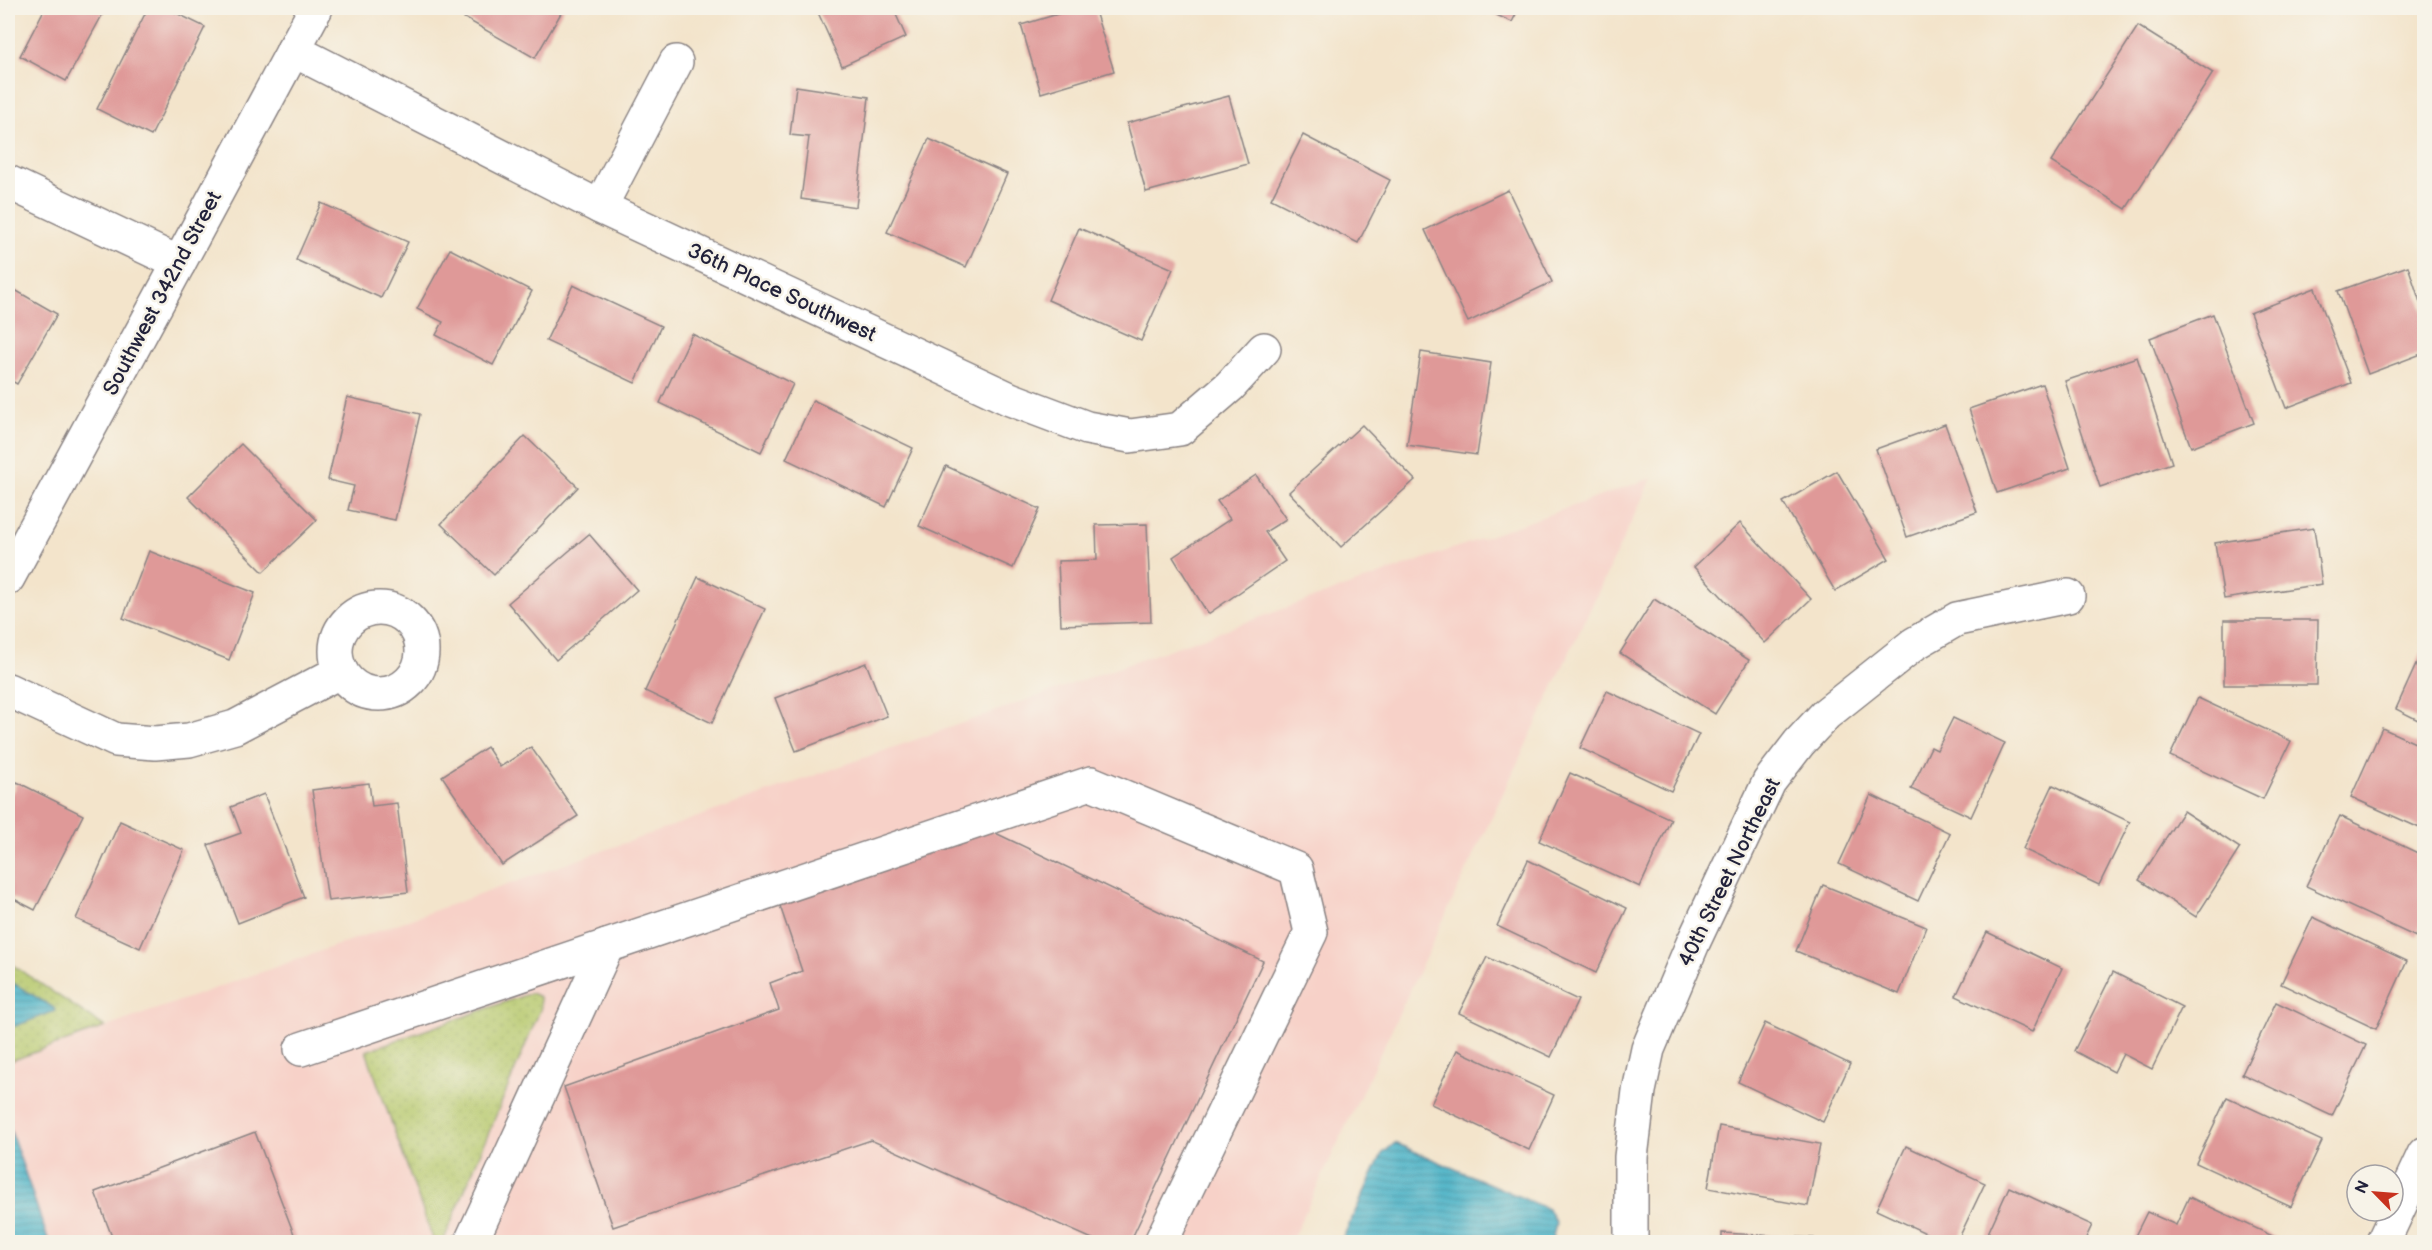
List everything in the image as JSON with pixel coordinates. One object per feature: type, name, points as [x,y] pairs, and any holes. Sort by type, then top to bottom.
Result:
[{"type":"street","name":"Southwest 342nd Street","points":[[8,578],[316,8]]},
{"type":"street","name":"36th Place Southwest","points":[[293,50],[600,207],[1010,399],[1087,428],[1130,436],[1180,429],[1230,386],[1264,349]]},
{"type":"street","points":[[600,207],[676,62]]},
{"type":"street","points":[[8,182],[180,263]]},
{"type":"street","name":"40th Street Northeast","points":[[1631,1242],[1631,1157],[1648,1048],[1693,943],[1769,782],[1799,743],[1826,714],[1914,644],[1957,619],[2068,596]]},
{"type":"street","points":[[8,690],[116,740],[155,743],[189,740],[235,727],[341,670]]},
{"type":"street","points":[[301,1049],[1091,783],[1296,868],[1311,932],[1161,1242]]},
{"type":"street","points":[[471,1242],[607,946]]},
{"type":"street","points":[[2383,1242],[2424,1155]]},
{"type":"shaded area","points":[[1652,478],[1291,1242],[8,1242],[8,1062]]},
{"type":"green space","points":[[8,962],[105,1027],[8,1062]]},
{"type":"green space","points":[[531,993],[540,997],[541,1008],[443,1242],[434,1242],[366,1051]]},
{"type":"water","points":[[8,980],[54,1008],[55,1011],[8,1029]]},
{"type":"water","points":[[8,1123],[49,1242],[8,1242]]},
{"type":"water","points":[[1395,1143],[1548,1209],[1556,1223],[1552,1242],[1341,1242],[1382,1154]]},
{"type":"building","points":[[45,8],[106,8],[66,81],[20,56]]},
{"type":"building","points":[[148,8],[166,8],[205,27],[151,136],[97,109]]},
{"type":"building","points":[[457,8],[564,8],[535,58],[454,12]]},
{"type":"building","points":[[816,8],[893,8],[906,37],[842,66]]},
{"type":"building","points":[[1078,8],[1094,8],[1114,71],[1041,93],[1021,25]]},
{"type":"building","points":[[1481,8],[1519,8],[1512,22]]},
{"type":"building","points":[[2138,26],[2213,73],[2126,209],[2051,162]]},
{"type":"building","points":[[796,86],[869,97],[856,207],[801,199],[809,137],[790,135]]},
{"type":"building","points":[[1229,96],[1248,164],[1146,192],[1127,123]]},
{"type":"building","points":[[1303,135],[1390,180],[1358,243],[1271,199]]},
{"type":"building","points":[[929,139],[1007,174],[966,267],[887,232]]},
{"type":"building","points":[[1508,190],[1552,282],[1468,322],[1425,230]]},
{"type":"building","points":[[321,203],[408,242],[381,298],[296,260]]},
{"type":"building","points":[[1079,228],[1173,269],[1141,341],[1048,300]]},
{"type":"building","points":[[450,249],[532,291],[493,365],[436,335],[443,322],[417,309]]},
{"type":"building","points":[[2408,266],[2424,314],[2424,353],[2368,374],[2338,291]]},
{"type":"building","points":[[573,285],[661,326],[635,383],[546,341]]},
{"type":"building","points":[[8,286],[57,314],[17,384],[8,379]]},
{"type":"building","points":[[2315,288],[2351,383],[2286,408],[2250,313]]},
{"type":"building","points":[[2213,314],[2254,423],[2191,447],[2150,338]]},
{"type":"building","points":[[692,334],[793,384],[761,452],[660,403]]},
{"type":"building","points":[[1421,352],[1491,363],[1477,455],[1407,445]]},
{"type":"building","points":[[2137,357],[2172,463],[2100,487],[2065,381]]},
{"type":"building","points":[[2042,384],[2070,468],[1997,493],[1969,409]]},
{"type":"building","points":[[347,397],[420,414],[395,520],[348,510],[354,486],[328,480]]},
{"type":"building","points":[[813,400],[913,448],[886,507],[786,459]]},
{"type":"building","points":[[1945,424],[1977,512],[1907,537],[1876,449]]},
{"type":"building","points":[[1362,425],[1415,480],[1341,547],[1289,492]]},
{"type":"building","points":[[525,436],[578,487],[494,575],[441,524]]},
{"type":"building","points":[[241,444],[317,520],[263,572],[188,497]]},
{"type":"building","points":[[946,466],[1040,509],[1013,568],[919,526]]},
{"type":"building","points":[[1837,471],[1889,559],[1835,591],[1783,502]]},
{"type":"building","points":[[1256,475],[1286,519],[1265,532],[1285,561],[1208,614],[1173,557],[1230,519],[1217,501]]},
{"type":"building","points":[[1740,523],[1811,599],[1765,643],[1694,567]]},
{"type":"building","points":[[1147,524],[1151,622],[1061,625],[1058,561],[1097,560],[1096,525]]},
{"type":"building","points":[[2314,528],[2322,584],[2224,599],[2215,543]]},
{"type":"building","points":[[589,534],[637,590],[556,660],[508,603]]},
{"type":"building","points":[[149,551],[255,593],[229,660],[123,618]]},
{"type":"building","points":[[698,577],[765,609],[712,723],[645,691]]},
{"type":"building","points":[[1654,599],[1749,660],[1715,714],[1620,653]]},
{"type":"building","points":[[2224,620],[2318,620],[2317,685],[2224,685]]},
{"type":"building","points":[[2424,647],[2424,723],[2396,709]]},
{"type":"building","points":[[866,663],[887,716],[796,751],[775,698]]},
{"type":"building","points":[[1607,691],[1699,734],[1671,791],[1580,748]]},
{"type":"building","points":[[2198,698],[2291,741],[2263,799],[2170,756]]},
{"type":"building","points":[[1953,718],[2005,743],[1971,817],[1911,789],[1931,747],[1937,750]]},
{"type":"building","points":[[2382,728],[2424,747],[2424,830],[2351,797]]},
{"type":"building","points":[[487,747],[500,767],[531,747],[578,816],[502,865],[442,776]]},
{"type":"building","points":[[1570,773],[1671,819],[1640,887],[1539,841]]},
{"type":"building","points":[[17,782],[83,815],[35,910],[8,896],[8,801]]},
{"type":"building","points":[[369,783],[372,806],[397,803],[408,892],[328,901],[312,790]]},
{"type":"building","points":[[2053,785],[2130,822],[2099,885],[2023,849]]},
{"type":"building","points":[[264,794],[304,897],[238,923],[208,845],[241,833],[231,807]]},
{"type":"building","points":[[1871,795],[1950,833],[1918,901],[1839,864]]},
{"type":"building","points":[[2183,811],[2240,848],[2196,917],[2139,880]]},
{"type":"building","points":[[2340,816],[2424,856],[2424,919],[2416,937],[2306,886]]},
{"type":"building","points":[[120,821],[184,850],[140,948],[76,919]]},
{"type":"building","points":[[983,827],[1263,961],[1130,1242],[1099,1242],[871,1140],[613,1227],[564,1087],[779,1010],[770,983],[802,971],[778,900]]},
{"type":"building","points":[[1528,860],[1627,908],[1596,973],[1497,926]]},
{"type":"building","points":[[1823,885],[1926,927],[1899,994],[1796,951]]},
{"type":"building","points":[[2313,917],[2407,961],[2376,1029],[2281,984]]},
{"type":"building","points":[[1987,932],[2062,968],[2032,1032],[1956,996]]},
{"type":"building","points":[[1487,957],[1578,1000],[1551,1057],[1459,1013]]},
{"type":"building","points":[[2113,972],[2182,1007],[2152,1069],[2123,1054],[2114,1072],[2074,1051]]},
{"type":"building","points":[[2276,1002],[2366,1045],[2332,1116],[2242,1074]]},
{"type":"building","points":[[1765,1023],[1850,1064],[1823,1122],[1738,1082]]},
{"type":"building","points":[[1457,1050],[1554,1095],[1529,1150],[1431,1104]]},
{"type":"building","points":[[2227,1097],[2322,1141],[2291,1207],[2196,1163]]},
{"type":"building","points":[[1719,1126],[1820,1144],[1808,1206],[1708,1188]]},
{"type":"building","points":[[255,1132],[297,1242],[114,1242],[95,1192]]},
{"type":"building","points":[[1906,1146],[1985,1183],[1957,1242],[1945,1242],[1876,1210]]},
{"type":"building","points":[[2009,1187],[2092,1225],[2084,1242],[1984,1242]]},
{"type":"building","points":[[2189,1197],[2277,1238],[2275,1242],[2139,1242],[2133,1240],[2147,1212],[2176,1225]]},
{"type":"building","points":[[1722,1233],[1814,1238],[1814,1242],[1722,1242]]}]
